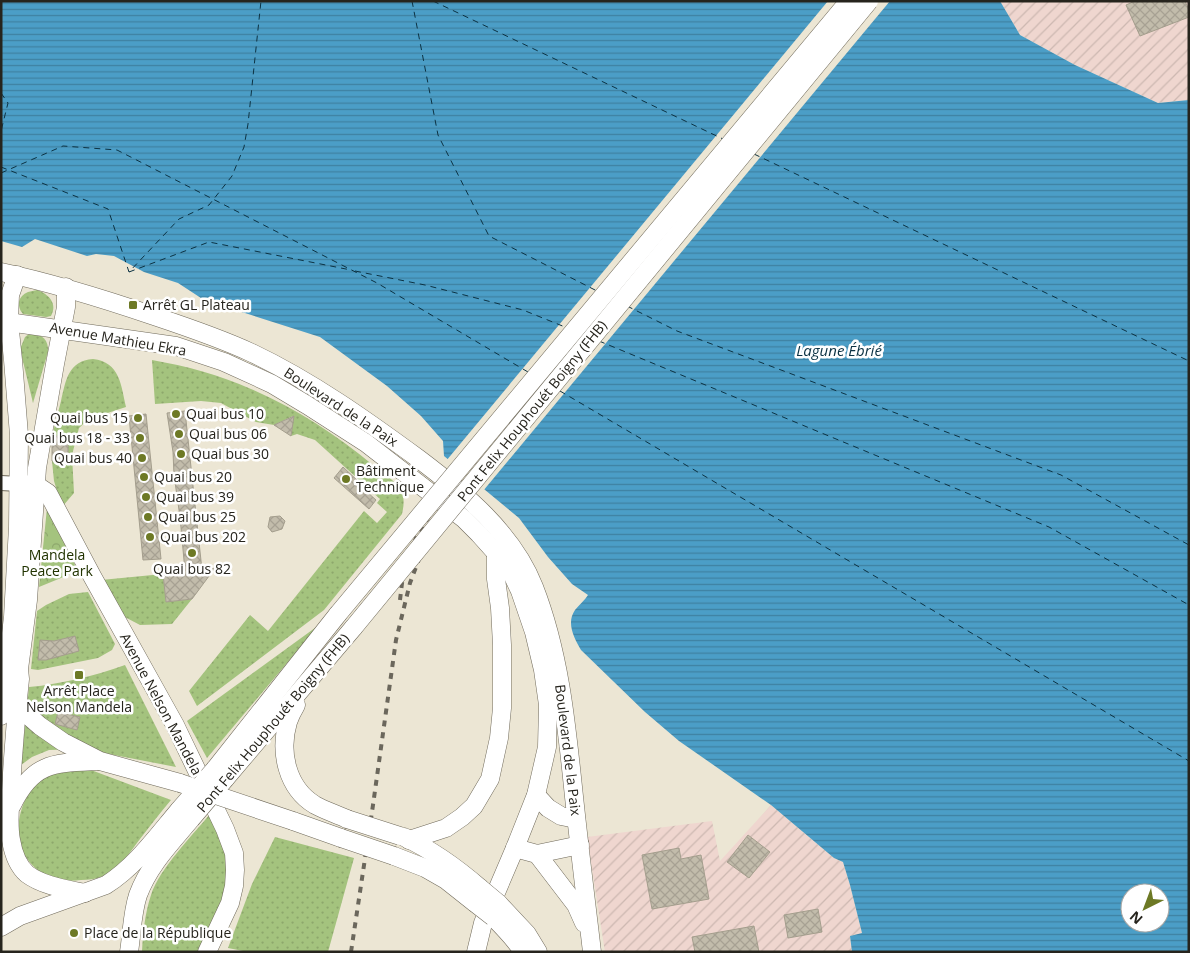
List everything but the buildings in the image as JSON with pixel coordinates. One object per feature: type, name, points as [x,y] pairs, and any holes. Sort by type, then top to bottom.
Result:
[{"type":"main road","name":"Pont Felix Houphouét Boigny (FHB)","points":[[220,774],[338,614],[849,1]]},
{"type":"main road","name":"Pont Felix Houphouét Boigny (FHB)","points":[[185,814],[220,774],[303,688],[869,1]]},
{"type":"main road","name":"Boulevard de la Paix","points":[[9,273],[66,287],[223,340],[271,363],[324,393],[400,445],[436,472],[484,514],[521,561],[533,585],[548,628],[557,665],[568,739],[591,943]]},
{"type":"main road","points":[[9,273],[10,295],[5,321],[14,360],[19,435],[18,527],[13,617],[4,687],[8,711],[10,839],[19,864],[27,873],[38,880],[85,893]]},
{"type":"main road","points":[[19,484],[37,468],[66,307],[66,287]]},
{"type":"main road","name":"Avenue Mathieu Ekra","points":[[5,321],[176,346],[224,362],[272,384],[307,405],[366,443],[411,477]]},
{"type":"main road","name":"Boulevard de la Paix","points":[[411,477],[464,519],[496,553],[512,574],[534,632],[543,670],[548,705],[547,747],[536,795],[483,923],[476,952]]},
{"type":"main road","points":[[8,711],[20,679],[19,668],[28,600],[19,484]]},
{"type":"main road","name":"Avenue Nelson Mandela","points":[[19,484],[48,493],[96,584],[175,725],[225,829],[234,853],[234,886],[230,903],[207,952]]},
{"type":"main road","points":[[404,838],[446,828],[474,806],[490,780],[499,738],[502,708],[502,646],[496,579],[496,553]]},
{"type":"main road","points":[[303,688],[288,722],[285,754],[286,766],[298,789],[315,805],[347,819],[404,838],[442,858],[462,872],[478,895],[527,934],[538,952]]},
{"type":"main road","points":[[8,711],[40,726],[63,742],[100,761],[180,783],[293,820],[425,868],[478,895]]},
{"type":"main road","points":[[10,810],[28,779],[38,771],[49,766],[61,764],[100,761]]},
{"type":"main road","points":[[536,795],[548,808],[561,816],[576,819]]},
{"type":"main road","points":[[1,927],[20,916],[106,885],[126,870],[185,814]]},
{"type":"main road","points":[[129,952],[133,915],[143,882],[185,814]]},
{"type":"main road","points":[[515,848],[537,854],[580,845]]},
{"type":"main road","points":[[537,854],[576,905],[591,943]]},
{"type":"main road","points":[[495,910],[505,929],[523,952]]},
{"type":"shaded area","points":[[1000,1],[1189,1],[1189,100],[1158,103],[1075,65],[1020,35]]},
{"type":"shaded area","points":[[771,805],[834,858],[843,862],[862,933],[850,936],[852,952],[605,952],[587,837],[712,821],[720,861]]},
{"type":"green space","points":[[37,290],[51,300],[53,312],[51,316],[23,314],[19,308],[22,296]]},
{"type":"green space","points":[[29,334],[41,336],[46,340],[48,347],[33,403],[20,349],[25,337]]},
{"type":"green space","points":[[93,359],[102,361],[114,370],[118,376],[126,407],[89,419],[79,428],[72,455],[74,493],[62,507],[54,481],[52,461],[68,461],[68,436],[52,436],[70,373],[78,363]]},
{"type":"green space","points":[[152,360],[215,375],[251,389],[284,405],[330,433],[395,482],[402,492],[404,504],[402,514],[324,610],[197,706],[189,691],[250,615],[268,631],[364,511],[377,523],[387,512],[377,503],[380,499],[315,440],[297,434],[291,436],[293,416],[274,425],[256,422],[221,403],[201,401],[155,404]]},
{"type":"green space","name":"Mandela Peace Park","points":[[47,508],[78,571],[39,587]]},
{"type":"green space","points":[[163,574],[166,602],[192,599],[172,624],[140,625],[121,615],[101,580]]},
{"type":"green space","points":[[88,592],[115,644],[112,650],[98,658],[38,670],[31,669],[37,611],[69,594]]},
{"type":"green space","points":[[319,625],[207,758],[187,721]]},
{"type":"green space","points":[[125,665],[176,767],[83,749],[49,750],[32,757],[21,765],[29,687],[78,679]]},
{"type":"green space","points":[[73,770],[91,770],[171,800],[120,865],[109,873],[92,879],[65,880],[50,877],[38,870],[29,861],[22,849],[19,836],[19,821],[23,805],[34,786],[47,776]]},
{"type":"green space","points":[[210,814],[224,847],[229,871],[227,896],[217,919],[197,952],[142,952],[146,916],[155,885],[169,863]]},
{"type":"green space","points":[[275,837],[354,858],[328,952],[248,952],[228,948],[252,884]]},
{"type":"water","name":"Lagune Ébrié","points":[[1,1],[1000,1],[1020,35],[1075,65],[1158,103],[1189,100],[1189,952],[852,952],[850,936],[862,933],[843,862],[834,858],[771,805],[679,741],[645,712],[581,650],[574,635],[571,620],[575,610],[588,595],[572,584],[548,557],[519,518],[444,456],[443,441],[421,416],[387,386],[320,337],[204,300],[178,283],[144,272],[114,256],[96,254],[87,256],[35,239],[22,247],[1,241]]},
{"type":"pier","points":[[828,1],[890,1],[483,491],[446,461]]},
{"type":"ferry route","points":[[1,167],[108,209],[129,272],[179,219],[209,205],[232,176],[244,147],[248,124],[261,1]]},
{"type":"ferry route","points":[[412,1],[438,135],[489,236],[597,291]]},
{"type":"ferry route","points":[[433,1],[723,139]]},
{"type":"ferry route","points":[[1,93],[8,103],[1,131]]},
{"type":"ferry route","points":[[1,173],[63,146],[117,150],[377,283],[528,372]]},
{"type":"ferry route","points":[[754,154],[1189,361]]},
{"type":"ferry route","points":[[129,272],[209,242],[351,270]]},
{"type":"ferry route","points":[[355,271],[425,285],[523,310],[565,327]]},
{"type":"ferry route","points":[[627,306],[677,331],[1061,475],[1189,545]]},
{"type":"ferry route","points":[[599,341],[1049,527],[1189,605]]},
{"type":"ferry route","points":[[560,391],[1189,761]]},
{"type":"railway","points":[[400,600],[403,575],[417,535],[433,510],[858,1]]},
{"type":"railway","points":[[351,952],[396,640],[410,583],[422,551],[441,517],[871,1]]},
{"type":"place","name":"Arrêt GL Plateau","points":[[133,305]]},
{"type":"place","name":"Quai bus 10","points":[[176,414]]},
{"type":"place","name":"Quai bus 15","points":[[138,418]]},
{"type":"place","name":"Quai bus 06","points":[[179,434]]},
{"type":"place","name":"Quai bus 18 - 33","points":[[140,438]]},
{"type":"place","name":"Quai bus 30","points":[[181,454]]},
{"type":"place","name":"Quai bus 40","points":[[142,458]]},
{"type":"place","name":"Quai bus 20","points":[[144,477]]},
{"type":"place","name":"Bâtiment Technique","points":[[346,479]]},
{"type":"place","name":"Quai bus 39","points":[[146,497]]},
{"type":"place","name":"Quai bus 25","points":[[148,517]]},
{"type":"place","name":"Quai bus 202","points":[[150,537]]},
{"type":"place","name":"Quai bus 82","points":[[192,553]]},
{"type":"place","name":"Arrêt Place Nelson Mandela","points":[[79,675]]},
{"type":"place","name":"Place de la République","points":[[74,933]]}]
